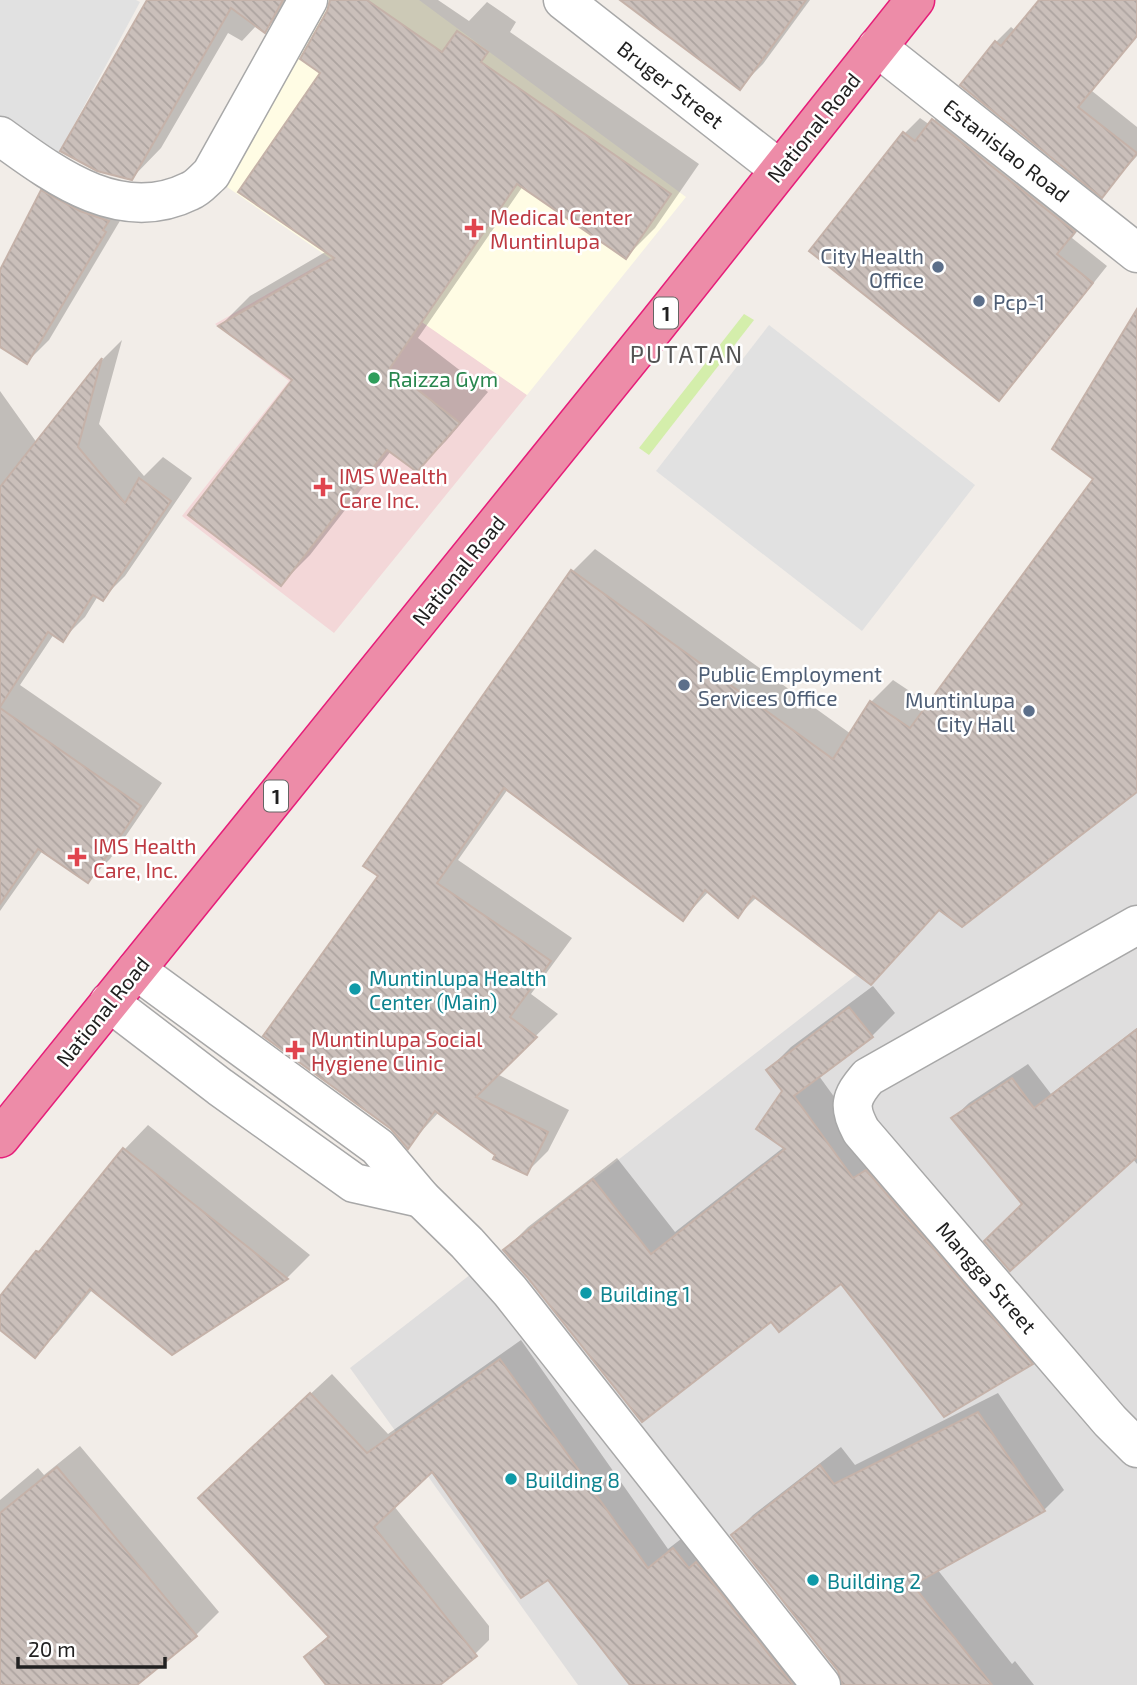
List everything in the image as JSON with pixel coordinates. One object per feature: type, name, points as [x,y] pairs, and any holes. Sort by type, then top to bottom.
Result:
[{"type":"highway","name":"National Road","points":[[0,1138],[656,326],[915,0]]},
{"type":"street","points":[[0,136],[47,171],[78,188],[112,200],[140,203],[172,198],[192,191],[211,174],[308,0]]},
{"type":"street","name":"Bruger Street","points":[[564,0],[779,169]]},
{"type":"street","name":"Estanislao Road","points":[[877,47],[1137,253]]},
{"type":"street","name":"Mangga Street","points":[[1137,925],[868,1077],[852,1099],[852,1115],[861,1131],[1110,1421],[1137,1448]]},
{"type":"street","points":[[136,970],[378,1147],[421,1198],[467,1243],[510,1291],[821,1685]]},
{"type":"street","points":[[109,1002],[220,1087],[354,1183],[421,1198]]},
{"type":"shaded area","points":[[0,0],[140,2],[54,162],[0,119]]},
{"type":"shaded area","name":"Medical Center Muntinlupa","points":[[324,0],[419,0],[686,197],[527,395],[217,180]]},
{"type":"shaded area","points":[[331,258],[527,395],[334,633],[182,516],[289,381],[215,324]]},
{"type":"shaded area","points":[[769,325],[975,485],[862,631],[656,471]]},
{"type":"shaded area","points":[[1137,781],[1137,1685],[578,1685],[350,1368],[953,900]]},
{"type":"green space","points":[[744,314],[754,320],[649,455],[639,448]]},
{"type":"building","points":[[147,0],[283,0],[265,33],[231,8],[132,180],[97,171],[60,151]]},
{"type":"building","name":"Medical Center Muntinlupa","points":[[330,0],[367,0],[442,52],[457,31],[488,52],[481,62],[671,194],[626,259],[517,184],[390,368],[460,423],[417,472],[387,450],[281,586],[188,515],[292,380],[218,326],[334,258],[238,192],[320,73],[300,59],[327,11]]},
{"type":"building","points":[[620,0],[806,0],[740,90]]},
{"type":"building","points":[[1039,0],[1137,0],[1137,36],[1078,107],[1137,153],[1102,198],[960,85],[995,41],[1001,46]]},
{"type":"building","points":[[932,119],[1075,232],[1057,254],[1093,283],[999,401],[809,251],[903,132],[915,141]]},
{"type":"building","points":[[41,190],[80,211],[109,221],[103,230],[106,232],[27,364],[0,347],[0,270]]},
{"type":"building","points":[[1137,309],[1137,792],[962,927],[939,910],[871,985],[753,896],[738,918],[705,890],[683,921],[504,788],[437,883],[551,961],[510,1017],[537,1037],[476,1097],[548,1132],[527,1175],[493,1159],[495,1155],[435,1111],[408,1149],[391,1129],[263,1036],[378,876],[363,866],[571,570],[833,759],[870,701],[910,728],[1093,479],[1052,449]]},
{"type":"building","points":[[102,358],[78,447],[125,503],[139,478],[171,501],[103,601],[93,595],[63,642],[48,632],[0,707],[0,487]]},
{"type":"building","points":[[0,708],[141,806],[88,883],[38,849],[0,904]]},
{"type":"building","points":[[849,1007],[873,1037],[794,1096],[853,1178],[866,1170],[1033,1364],[944,1417],[841,1284],[779,1332],[771,1322],[642,1422],[503,1250],[593,1179],[651,1254],[785,1149],[756,1129],[782,1091],[766,1070]]},
{"type":"building","points":[[1137,1029],[1137,1157],[1010,1271],[984,1241],[1022,1204],[951,1118],[1012,1078],[1034,1108]]},
{"type":"building","points":[[123,1148],[288,1279],[172,1355],[90,1289],[35,1358],[0,1330],[0,1296]]},
{"type":"building","points":[[500,1359],[648,1568],[673,1548],[689,1568],[696,1562],[793,1685],[630,1685],[548,1580],[521,1598],[432,1472],[374,1527],[477,1656],[440,1685],[326,1685],[304,1657],[329,1637],[198,1498],[310,1393],[367,1453]]},
{"type":"building","points":[[978,1412],[1045,1511],[913,1585],[992,1685],[842,1685],[838,1671],[731,1535],[820,1465],[834,1484]]},
{"type":"building","points":[[57,1467],[197,1636],[137,1685],[0,1685],[0,1513]]},
{"type":"place","name":"Medical Center Muntinlupa","points":[[474,228]]},
{"type":"place","name":"City Health Office","points":[[938,267]]},
{"type":"place","name":"Pcp-1","points":[[979,301]]},
{"type":"place","name":"Raizza Gym","points":[[374,378]]},
{"type":"place","name":"IMS Wealth Care Inc.","points":[[323,487]]},
{"type":"place","name":"Public Employment Services Office","points":[[684,685]]},
{"type":"place","name":"Muntinlupa City Hall","points":[[1029,711]]},
{"type":"place","name":"IMS Health Care, Inc.","points":[[77,857]]},
{"type":"place","name":"Muntinlupa Health Center (Main)","points":[[355,989]]},
{"type":"place","name":"Muntinlupa Social Hygiene Clinic","points":[[295,1050]]},
{"type":"place","name":"Building 1","points":[[586,1293]]},
{"type":"place","name":"Building 8","points":[[511,1479]]},
{"type":"place","name":"Building 2","points":[[813,1580]]},
{"type":"district","name":"PUTATAN","points":[[687,353]]}]
